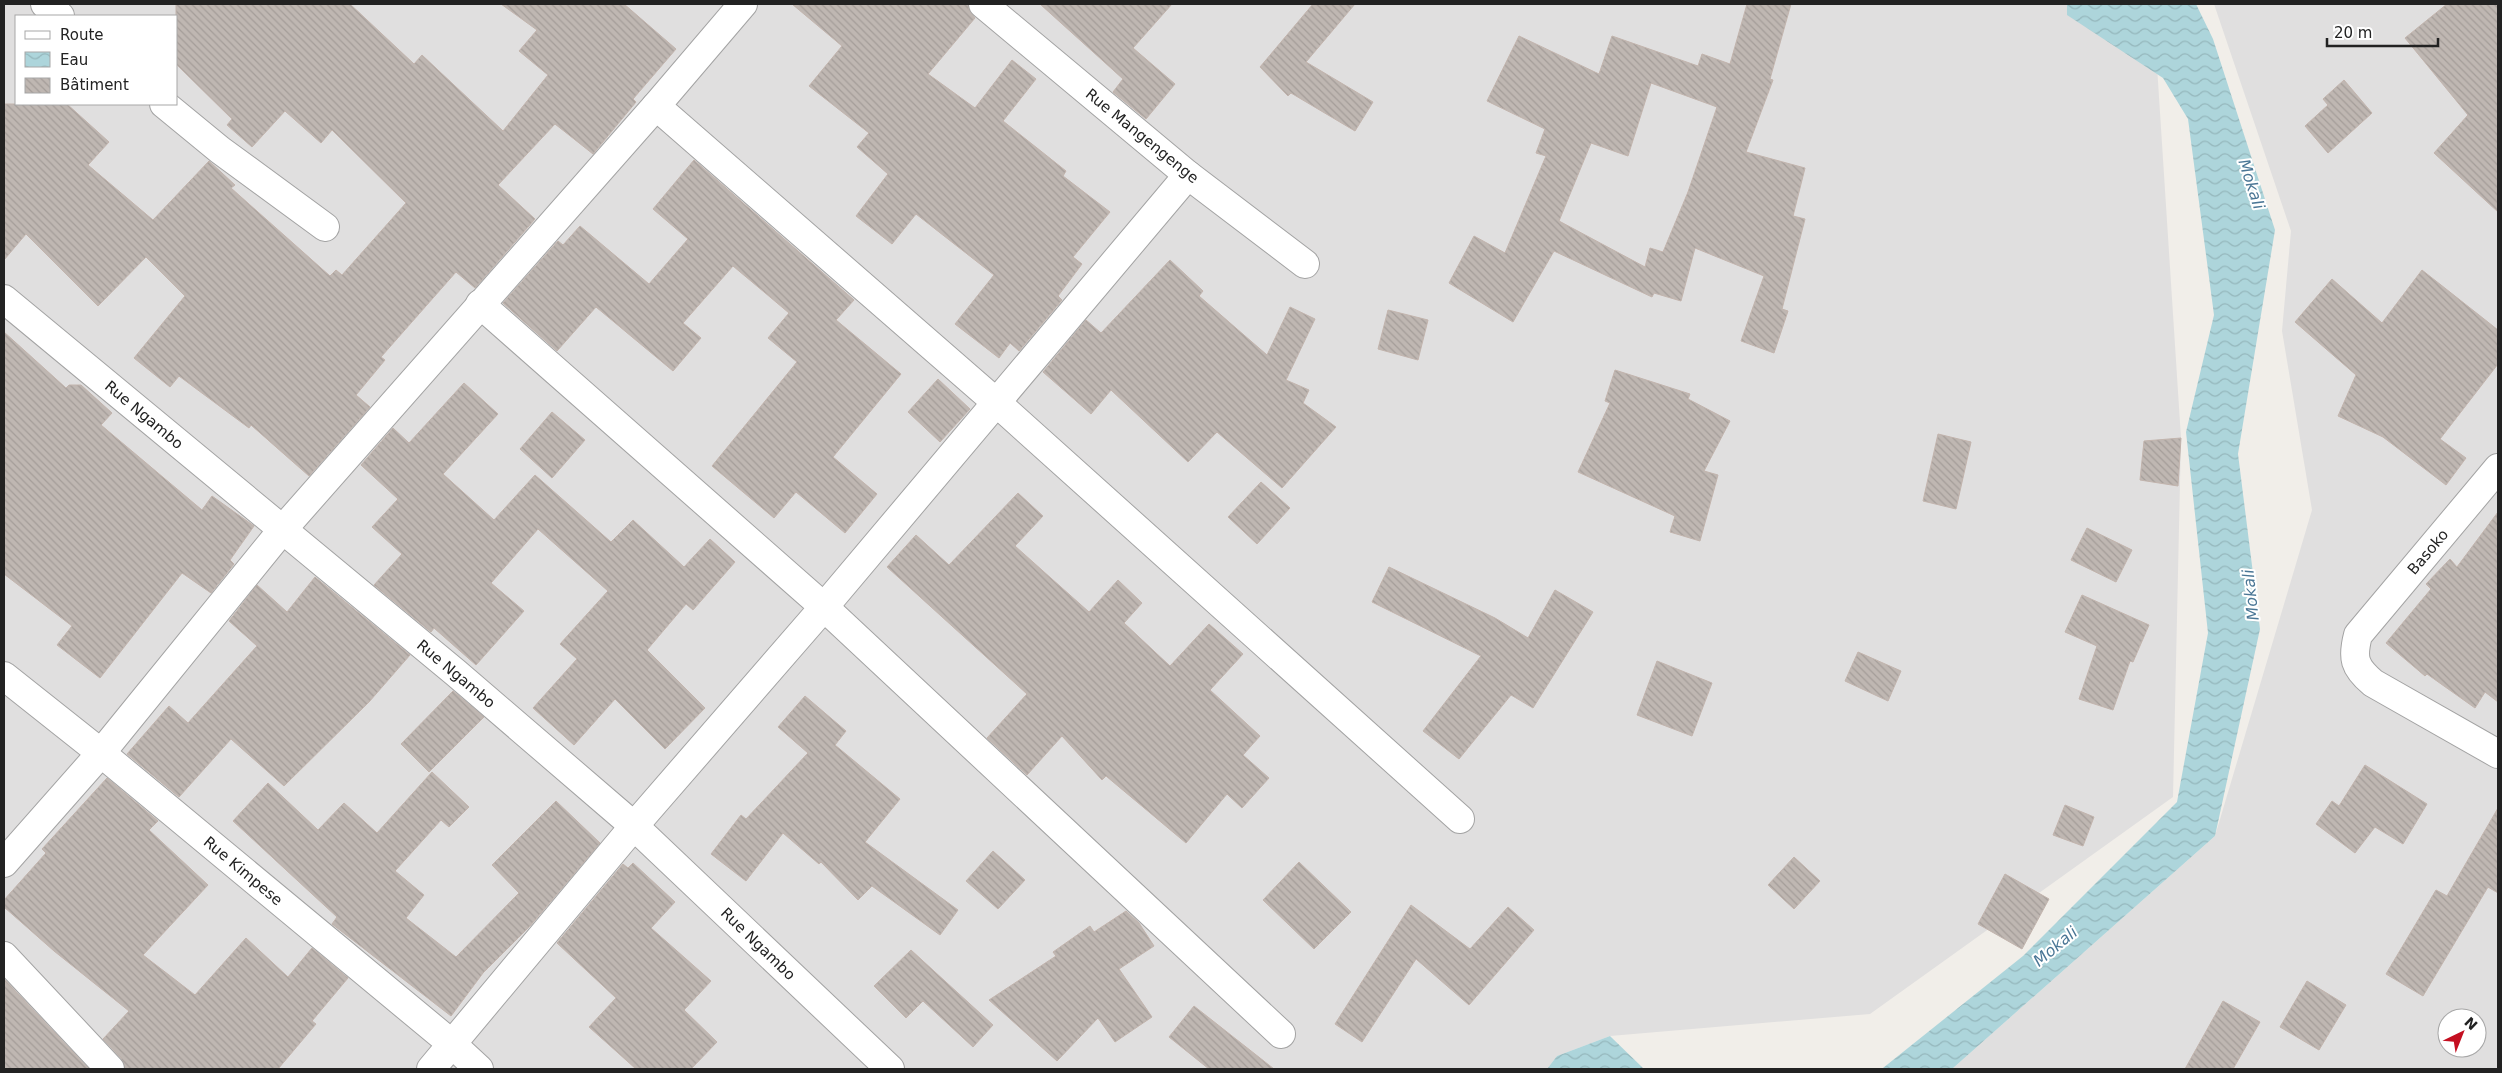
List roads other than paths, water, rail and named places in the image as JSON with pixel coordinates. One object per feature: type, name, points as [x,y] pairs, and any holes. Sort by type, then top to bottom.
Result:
[{"type":"street","points":[[46,4],[59,15]]},
{"type":"street","points":[[4,863],[101,753],[283,529],[656,106],[743,4]]},
{"type":"street","name":"Rue Mangengenge","points":[[983,4],[1188,174],[1305,264]]},
{"type":"street","points":[[165,105],[220,150],[325,227]]},
{"type":"street","points":[[656,106],[997,403],[1460,819]]},
{"type":"street","points":[[432,1069],[634,826],[824,607],[1188,174]]},
{"type":"street","name":"Rue Ngambo","points":[[4,299],[456,673],[634,826],[890,1069]]},
{"type":"street","points":[[480,304],[824,607],[1281,1034]]},
{"type":"street","name":"Basoko","points":[[2498,468],[2358,635],[2354,651],[2356,664],[2362,674],[2372,683],[2498,754]]},
{"type":"street","name":"Rue Kimpese","points":[[4,676],[101,753],[452,1044],[479,1069]]},
{"type":"street","points":[[4,956],[110,1069]]},
{"type":"water","name":"Mokali","points":[[2067,4],[2196,4],[2213,39],[2275,230],[2238,454],[2260,629],[2215,836],[1952,1069],[1840,1069],[1883,1068],[2023,956],[2177,802],[2208,633],[2186,432],[2214,315],[2188,119],[2163,78],[2067,15]]},
{"type":"water","points":[[1610,1036],[1644,1069],[1547,1069],[1557,1056]]}]
